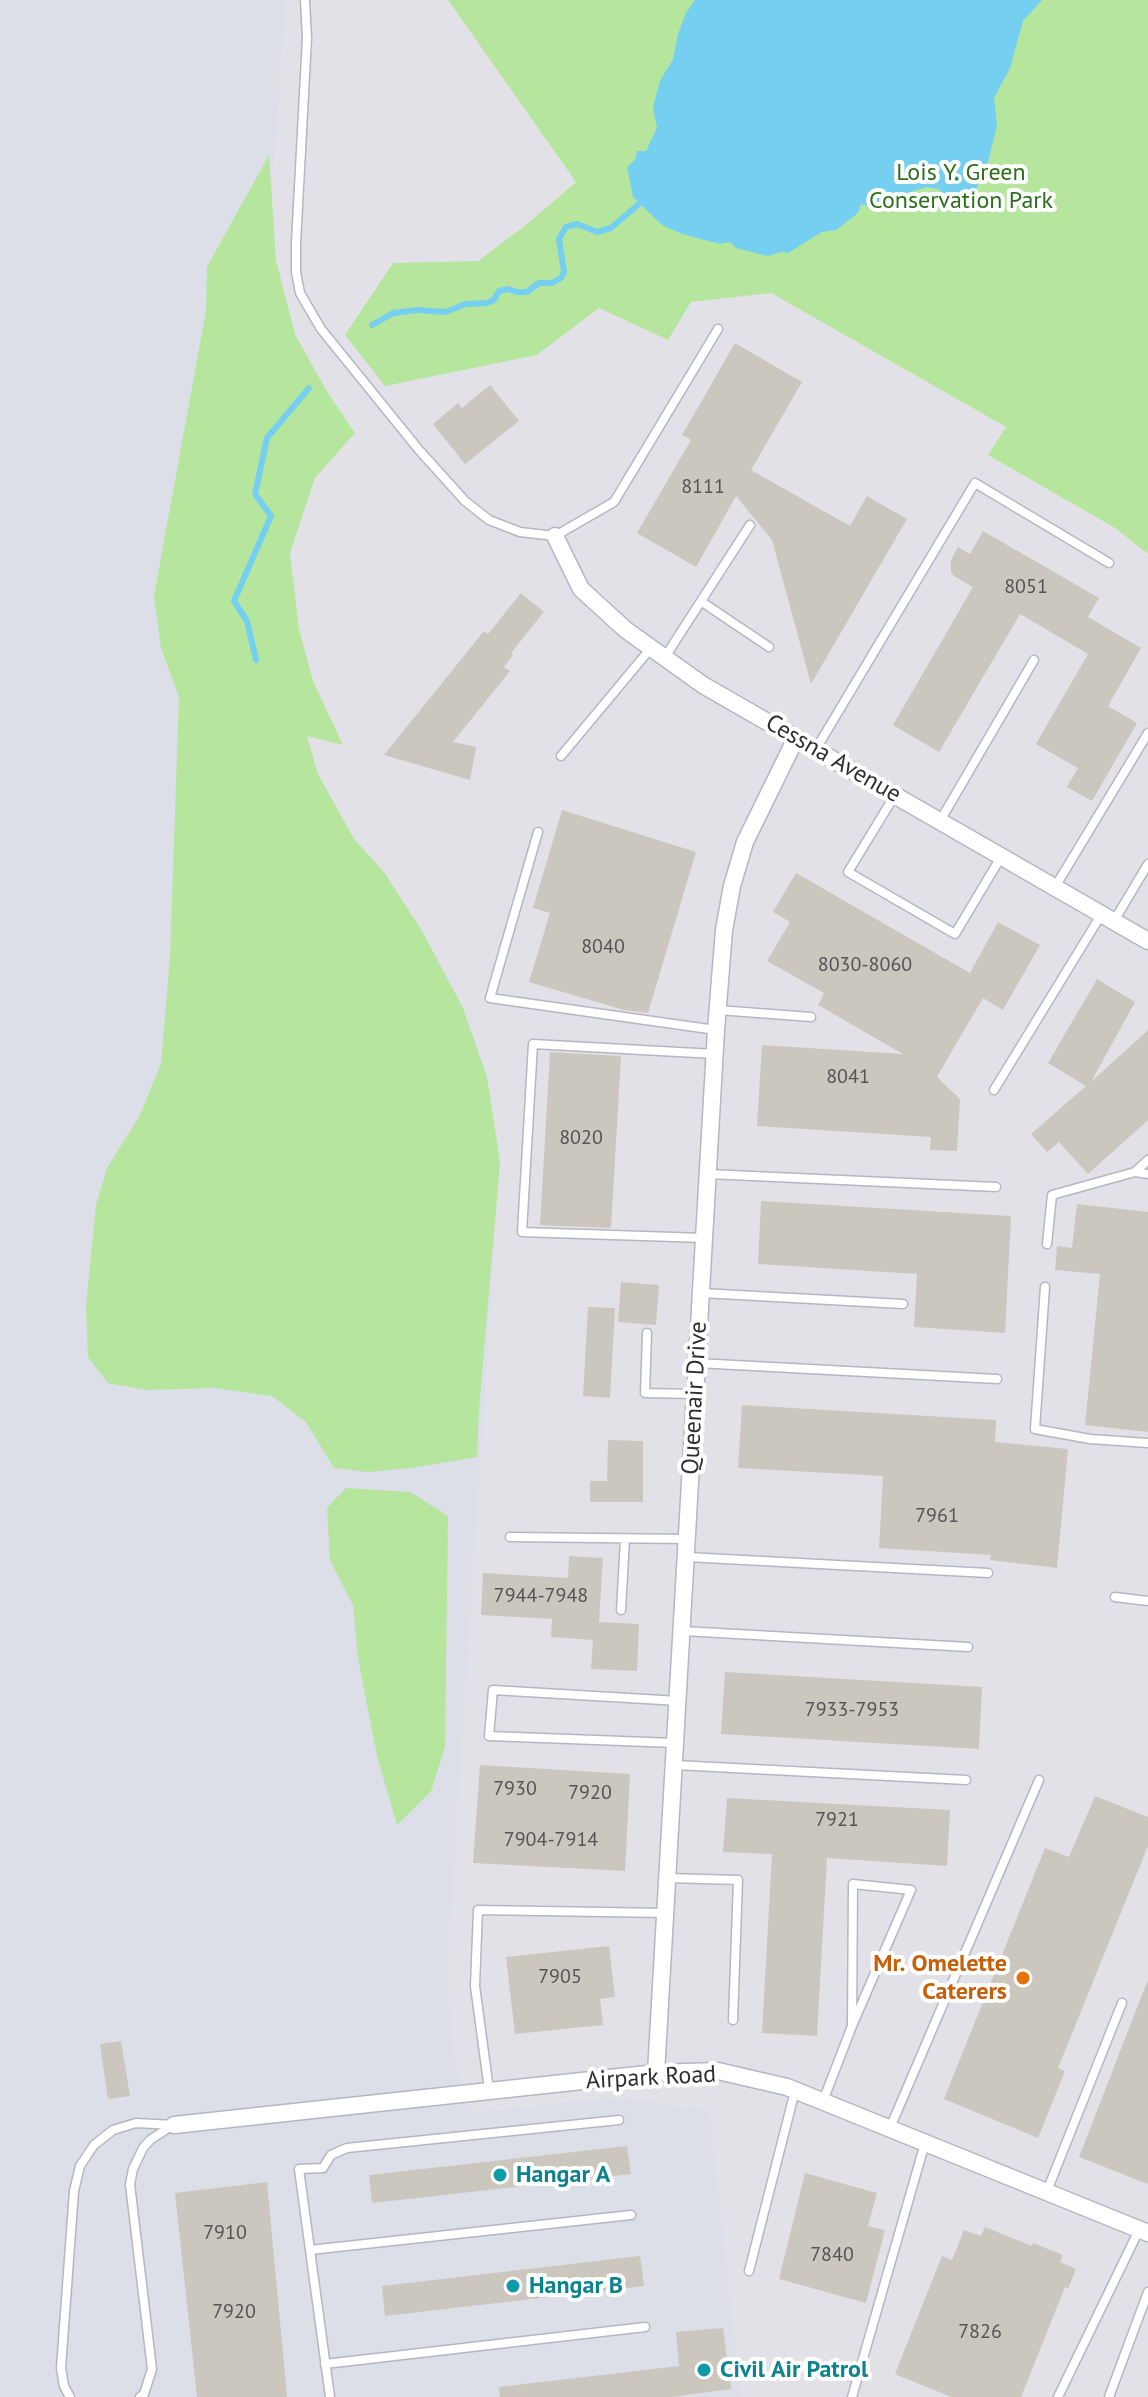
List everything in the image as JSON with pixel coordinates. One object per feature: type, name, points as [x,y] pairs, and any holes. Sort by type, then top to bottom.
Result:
[{"type":"street","name":"Cessna Avenue","points":[[555,536],[581,589],[626,630],[703,685],[1148,941]]},
{"type":"street","name":"Queenair Drive","points":[[656,2073],[724,930],[732,886],[745,842],[796,738]]},
{"type":"street","name":"Airpark Road","points":[[174,2125],[656,2073],[718,2071],[795,2091],[1144,2231]]},
{"type":"lane","points":[[305,0],[307,38],[296,243],[300,293],[321,329],[360,379],[465,501],[489,520],[520,532],[555,536],[614,502],[718,329]]},
{"type":"lane","points":[[816,749],[975,483],[1109,563]]},
{"type":"lane","points":[[561,756],[702,602],[750,525]]},
{"type":"lane","points":[[702,602],[769,647]]},
{"type":"lane","points":[[940,821],[1034,660]]},
{"type":"lane","points":[[1055,887],[1148,733]]},
{"type":"lane","points":[[895,794],[848,872],[955,934],[1001,857]]},
{"type":"lane","points":[[538,832],[490,998],[716,1030]]},
{"type":"lane","points":[[994,1090],[1108,918],[1148,864]]},
{"type":"lane","points":[[717,1010],[811,1017]]},
{"type":"lane","points":[[704,1238],[522,1232],[522,1216],[533,1044],[715,1054]]},
{"type":"lane","points":[[1135,1172],[1148,1160]]},
{"type":"lane","points":[[1047,1244],[1052,1195],[1135,1172],[1148,1174]]},
{"type":"lane","points":[[708,1174],[996,1187]]},
{"type":"lane","points":[[1045,1287],[1035,1429],[1090,1439],[1148,1443]]},
{"type":"lane","points":[[701,1293],[903,1304]]},
{"type":"lane","points":[[647,1333],[645,1393],[696,1394]]},
{"type":"lane","points":[[697,1363],[997,1379]]},
{"type":"lane","points":[[510,1537],[688,1539]]},
{"type":"lane","points":[[621,1610],[625,1539]]},
{"type":"lane","points":[[687,1557],[988,1573]]},
{"type":"lane","points":[[1115,1597],[1148,1601]]},
{"type":"lane","points":[[683,1631],[968,1647]]},
{"type":"lane","points":[[676,1743],[489,1736],[493,1690],[679,1701]]},
{"type":"lane","points":[[675,1765],[966,1780]]},
{"type":"lane","points":[[890,2129],[1039,1780]]},
{"type":"lane","points":[[668,1878],[738,1880],[733,2020]]},
{"type":"lane","points":[[823,2102],[911,1890],[853,1884],[852,2026]]},
{"type":"lane","points":[[490,2091],[475,1986],[478,1910],[666,1913]]},
{"type":"lane","points":[[1046,2192],[1122,2003]]},
{"type":"lane","points":[[749,2271],[795,2091]]},
{"type":"lane","points":[[330,2397],[299,2169],[323,2168],[331,2155],[347,2148],[619,2120]]},
{"type":"lane","points":[[70,2397],[64,2386],[61,2368],[77,2174],[83,2158],[113,2130],[136,2123],[174,2125]]},
{"type":"lane","points":[[143,2396],[152,2369],[130,2184],[143,2148],[174,2125]]},
{"type":"lane","points":[[852,2397],[925,2143]]},
{"type":"lane","points":[[310,2250],[631,2215]]},
{"type":"lane","points":[[1058,2397],[1144,2231]]},
{"type":"lane","points":[[1109,2397],[1148,2292]]},
{"type":"lane","points":[[325,2364],[645,2327]]},
{"type":"shaded area","points":[[0,0],[286,0],[268,254],[272,377],[306,735],[318,774],[354,839],[384,872],[422,931],[463,1008],[487,1077],[500,1162],[447,1976],[455,2061],[473,2113],[607,2097],[709,2110],[741,2397],[0,2397]]},
{"type":"shaded area","points":[[286,0],[448,0],[576,181],[478,261],[393,264],[537,355],[599,308],[668,340],[691,302],[771,293],[1006,427],[989,456],[1115,528],[1148,554],[1148,2397],[741,2397],[708,2110],[607,2097],[473,2113],[469,2106],[455,2061],[447,1976],[500,1162],[487,1077],[422,931],[384,872],[354,839],[318,774],[306,735],[342,744],[313,681],[299,629],[290,554],[315,478],[355,433],[295,334],[276,260],[272,204]]},
{"type":"green space","name":"Lois Y. Green Conservation Park","points":[[448,0],[1148,0],[1148,554],[1115,528],[988,455],[1006,427],[771,293],[691,302],[668,340],[599,308],[537,355],[385,386],[345,335],[393,263],[478,261],[576,182]]},
{"type":"green space","points":[[269,155],[276,260],[295,334],[355,433],[315,478],[290,553],[299,629],[313,681],[343,745],[307,736],[318,774],[354,839],[384,872],[422,931],[463,1008],[487,1077],[500,1162],[477,1457],[412,1468],[368,1472],[334,1468],[306,1422],[272,1396],[214,1388],[146,1390],[108,1383],[88,1357],[86,1306],[96,1205],[107,1168],[139,1117],[161,1064],[170,957],[179,697],[161,648],[154,596],[206,311],[207,267]]},
{"type":"green space","points":[[346,1488],[410,1492],[448,1516],[445,1747],[431,1791],[397,1825],[377,1756],[358,1658],[353,1605],[330,1560],[327,1508]]},
{"type":"water","points":[[695,0],[1042,0],[1023,21],[1010,68],[994,98],[997,125],[988,162],[981,173],[971,208],[958,213],[951,211],[939,189],[927,187],[871,207],[861,204],[858,213],[836,230],[822,232],[788,253],[767,256],[736,248],[730,242],[720,244],[682,234],[662,225],[633,197],[627,167],[635,160],[637,151],[646,151],[657,128],[653,107],[660,81],[673,59],[678,34]]},
{"type":"building","points":[[735,343],[802,382],[751,470],[850,526],[867,496],[907,519],[811,684],[772,540],[736,496],[696,567],[637,533],[691,440],[682,435]]},
{"type":"building","points":[[490,385],[519,421],[465,464],[433,424],[458,403],[462,408]]},
{"type":"building","points":[[983,531],[1099,598],[1088,617],[1141,648],[1108,706],[1137,723],[1092,801],[1067,787],[1078,768],[1036,744],[1088,654],[1020,614],[939,752],[893,725],[973,587],[954,576],[951,560],[958,547],[970,554]]},
{"type":"building","points":[[521,593],[544,612],[511,653],[513,655],[504,667],[510,671],[453,742],[476,747],[470,780],[384,755],[484,631],[488,634]]},
{"type":"building","points":[[562,810],[696,852],[648,1013],[624,1010],[529,982],[550,913],[533,908]]},
{"type":"building","points":[[796,873],[970,973],[998,922],[1040,945],[1003,1010],[983,998],[937,1077],[960,1099],[957,1151],[930,1150],[931,1137],[757,1126],[762,1045],[903,1054],[818,1005],[824,993],[767,961],[790,922],[773,912]]},
{"type":"building","points":[[1097,979],[1135,1002],[1091,1082],[1148,1030],[1148,1120],[1088,1174],[1059,1142],[1047,1152],[1031,1134],[1086,1086],[1048,1063]]},
{"type":"building","points":[[550,1052],[621,1056],[611,1228],[540,1225]]},
{"type":"building","points":[[761,1201],[1011,1216],[1005,1333],[914,1327],[917,1274],[758,1264]]},
{"type":"building","points":[[1077,1204],[1148,1212],[1148,1432],[1085,1425],[1100,1274],[1055,1270],[1057,1246],[1072,1248]]},
{"type":"building","points":[[621,1282],[659,1285],[656,1325],[618,1322]]},
{"type":"building","points":[[588,1307],[615,1308],[610,1398],[583,1396]]},
{"type":"building","points":[[742,1405],[996,1420],[995,1442],[1068,1449],[1057,1568],[990,1560],[991,1555],[879,1548],[883,1476],[738,1468]]},
{"type":"building","points":[[608,1440],[643,1441],[643,1502],[590,1502],[590,1481],[607,1481]]},
{"type":"building","points":[[569,1556],[603,1558],[599,1622],[639,1624],[637,1671],[591,1669],[593,1640],[551,1637],[552,1619],[481,1615],[483,1573],[568,1578]]},
{"type":"building","points":[[725,1672],[982,1687],[979,1749],[721,1734]]},
{"type":"building","points":[[480,1765],[630,1774],[625,1871],[473,1863]]},
{"type":"building","points":[[1095,1796],[1148,1817],[1148,1846],[1058,2068],[1065,2071],[1038,2138],[944,2099],[1045,1848],[1069,1857]]},
{"type":"building","points":[[727,1798],[950,1810],[947,1866],[827,1858],[817,2036],[762,2033],[772,1854],[723,1852]]},
{"type":"building","points":[[609,1946],[615,1997],[600,1999],[603,2025],[515,2034],[506,1957]]},
{"type":"building","points":[[1148,1982],[1148,2184],[1079,2157]]},
{"type":"building","points":[[121,2041],[130,2096],[108,2099],[100,2044]]},
{"type":"building","name":"Hangar A","points":[[627,2146],[631,2174],[372,2203],[369,2175]]},
{"type":"building","points":[[805,2173],[877,2193],[868,2226],[885,2230],[866,2303],[779,2279]]},
{"type":"building","points":[[267,2182],[287,2397],[197,2397],[175,2193]]},
{"type":"building","points":[[985,2227],[1063,2255],[1060,2262],[1076,2269],[1068,2289],[1065,2287],[1021,2397],[951,2397],[895,2374],[942,2256],[952,2260],[964,2230],[981,2236]]},
{"type":"building","name":"Hangar B","points":[[640,2256],[644,2286],[385,2316],[382,2286]]},
{"type":"building","points":[[723,2328],[731,2389],[671,2397],[500,2397],[499,2387],[679,2366],[676,2332]]},
{"type":"waterway","points":[[372,325],[393,313],[417,310],[445,312],[466,304],[487,303],[494,300],[499,291],[527,292],[539,283],[552,283],[564,272],[559,239],[566,227],[577,224],[597,232],[611,228],[639,204]]},
{"type":"waterway","points":[[256,660],[247,621],[234,601],[271,516],[255,494],[267,438],[309,388]]},
{"type":"place","name":"Mr. Omelette Caterers","points":[[1023,1978]]},
{"type":"place","name":"Hangar A","points":[[500,2175]]},
{"type":"place","name":"Hangar B","points":[[513,2286]]},
{"type":"place","name":"Civil Air Patrol","points":[[704,2370]]}]
